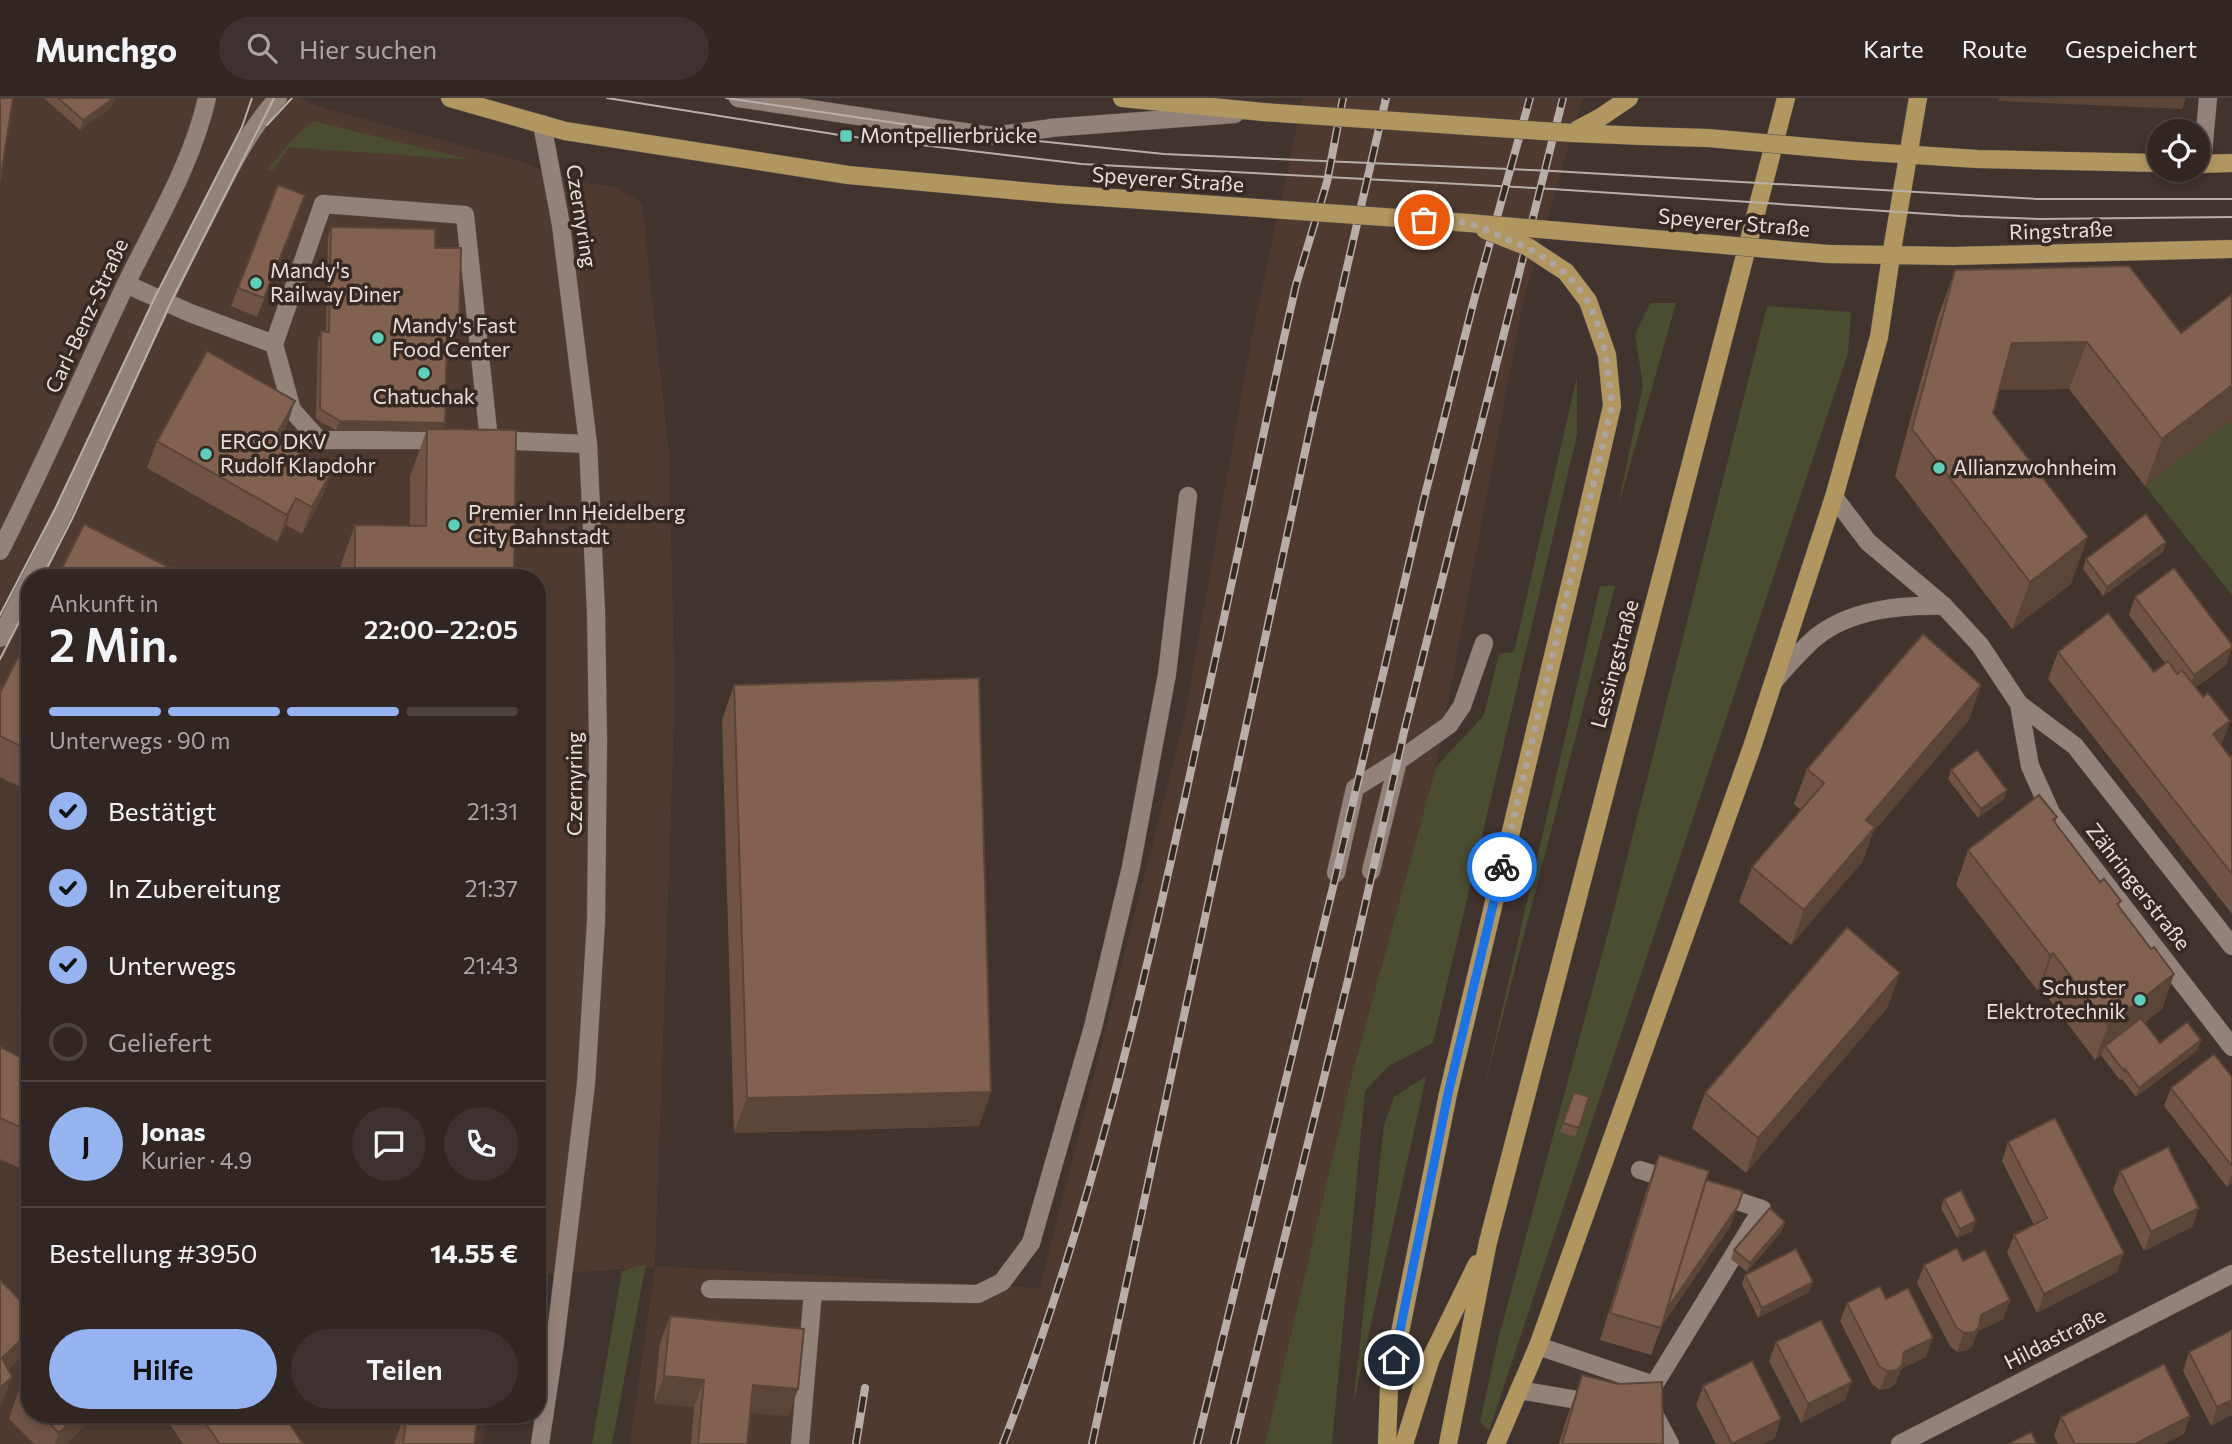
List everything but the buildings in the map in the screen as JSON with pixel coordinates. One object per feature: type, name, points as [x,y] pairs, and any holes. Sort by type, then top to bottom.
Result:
[{"type":"main road","name":"Carl-Benz-Straße","points":[[0,551],[186,164],[203,120],[207,98]]},
{"type":"main road","points":[[35,569],[64,514],[163,300],[238,153],[257,122],[278,98]]},
{"type":"main road","name":"Speyerer Straße","points":[[450,98],[565,131],[848,174],[1055,194],[1469,223],[1828,254],[1891,256]]},
{"type":"main road","points":[[738,98],[991,136],[1051,128],[1263,112]]},
{"type":"main road","points":[[1122,98],[1263,112],[1572,133],[1707,138],[1908,155],[2147,163]]},
{"type":"main road","points":[[1572,133],[1629,98]]},
{"type":"main road","name":"Lessingstraße","points":[[1448,1444],[1488,1242],[1786,98]]},
{"type":"main road","points":[[1496,1444],[1538,1346],[1774,681],[1834,497],[1880,337],[1918,98]]},
{"type":"main road","points":[[2205,119],[2208,98]]},
{"type":"main road","name":"Czernyring","points":[[542,124],[561,225],[588,444],[596,636],[596,922],[586,1084],[546,1400]]},
{"type":"main road","points":[[2210,164],[2232,163]]},
{"type":"main road","points":[[476,440],[465,215],[323,204],[274,344],[292,410],[319,440],[476,440],[588,444]]},
{"type":"main road","points":[[1387,1444],[1389,1387],[1448,1094],[1612,406],[1607,355],[1594,314],[1579,288],[1566,272],[1528,247],[1469,223]]},
{"type":"main road","name":"Ringstraße","points":[[1891,256],[1953,257],[2232,249]]},
{"type":"main road","points":[[126,284],[190,313],[274,344]]},
{"type":"main road","points":[[710,1289],[978,1294],[1002,1282],[1031,1242],[1093,1027],[1131,867],[1167,674],[1188,496]]},
{"type":"main road","name":"Zähringerstraße","points":[[1834,497],[1868,542],[1944,606],[1980,645],[2019,704],[2075,746],[2232,946]]},
{"type":"main road","points":[[0,638],[21,597]]},
{"type":"main road","points":[[1774,681],[1795,656],[1818,636],[1857,616],[1909,606],[1944,606]]},
{"type":"main road","points":[[1336,873],[1355,788],[1449,725],[1462,706],[1484,643]]},
{"type":"main road","name":"Zähringerstraße","points":[[2019,704],[2030,766],[2051,813],[2232,1047]]},
{"type":"main road","points":[[1371,871],[1398,761]]},
{"type":"main road","points":[[1538,1346],[1654,1385],[1762,1209],[1640,1170]]},
{"type":"main road","name":"Lessingstraße","points":[[1404,1444],[1431,1358],[1488,1242]]},
{"type":"main road","name":"Hildastraße","points":[[1900,1444],[2232,1274]]},
{"type":"main road","points":[[800,1444],[813,1292]]},
{"type":"main road","points":[[1519,1390],[1654,1414],[1670,1444]]},
{"type":"main road","name":"Czernyring","points":[[540,1444],[543,1423]]},
{"type":"shaded area","points":[[0,98],[298,98],[327,109],[519,161],[572,181],[615,187],[642,203],[669,454],[675,698],[655,1266],[1040,1288],[1185,715],[1253,330],[1303,98],[1583,98],[1524,298],[1436,767],[1353,1071],[1265,1444],[630,1444],[655,1267],[546,1274],[546,569],[21,569],[21,1423],[485,1423],[483,1444],[0,1444]]},
{"type":"green space","points":[[314,121],[471,160],[289,147],[274,170],[267,169],[297,135]]},
{"type":"green space","points":[[1650,303],[1676,303],[1617,511],[1643,385],[1635,335]]},
{"type":"green space","points":[[1767,306],[1851,312],[1848,353],[1489,1431],[1480,1422],[1498,1340],[1611,921]]},
{"type":"green space","points":[[1577,376],[1577,435],[1433,1043],[1389,1066],[1365,1091],[1332,1444],[1265,1444],[1353,1071],[1436,767],[1484,715],[1499,654],[1514,652]]},
{"type":"green space","points":[[2232,419],[2232,595],[2145,486]]},
{"type":"green space","points":[[1600,586],[1615,586],[1483,1092]]},
{"type":"green space","points":[[1426,1076],[1353,1405],[1384,1125],[1394,1097]]},
{"type":"green space","points":[[646,1264],[612,1444],[592,1444],[622,1271]]},
{"type":"tram line","points":[[24,569],[155,297],[242,127],[252,98]]},
{"type":"tram line","points":[[47,569],[170,304],[274,98]]},
{"type":"tram line","points":[[267,125],[292,98]]},
{"type":"tram line","points":[[607,98],[846,136],[1082,164],[1552,189],[1960,216],[2040,219],[2232,217]]},
{"type":"tram line","points":[[726,98],[970,134],[1164,154],[1553,171],[2037,199],[2232,199]]},
{"type":"tram line","points":[[0,615],[21,575]]},
{"type":"tram line","points":[[0,659],[21,618]]},
{"type":"railway","points":[[1003,1444],[1063,1273],[1113,1100],[1177,836],[1296,285],[1327,182],[1343,98]]},
{"type":"railway","points":[[1092,1444],[1313,415],[1386,98]]},
{"type":"railway","points":[[1197,1444],[1335,879],[1424,499],[1474,300],[1530,98]]},
{"type":"railway","points":[[1234,1444],[1349,976],[1404,732],[1563,98]]},
{"type":"railway","points":[[856,1444],[865,1388]]},
{"type":"way so far","points":[[1424,220],[1469,223],[1528,247],[1550,260],[1566,272],[1588,301],[1607,355],[1612,406],[1502,867]]},
{"type":"place","name":"Montpellierbrücke","points":[[846,136]]},
{"type":"place","name":"Mandy's Railway Diner","points":[[256,283]]},
{"type":"place","name":"Mandy's Fast Food Center","points":[[378,338]]},
{"type":"place","name":"Chatuchak","points":[[424,373]]},
{"type":"place","name":"ERGO DKV Rudolf Klapdohr","points":[[206,454]]},
{"type":"place","name":"Allianzwohnheim","points":[[1939,468]]},
{"type":"place","name":"Premier Inn Heidelberg City Bahnstadt","points":[[454,525]]},
{"type":"place","name":"Schuster Elektrotechnik","points":[[2140,1000]]},
{"type":"route","points":[[1394,1360],[1448,1094],[1502,867]]}]
